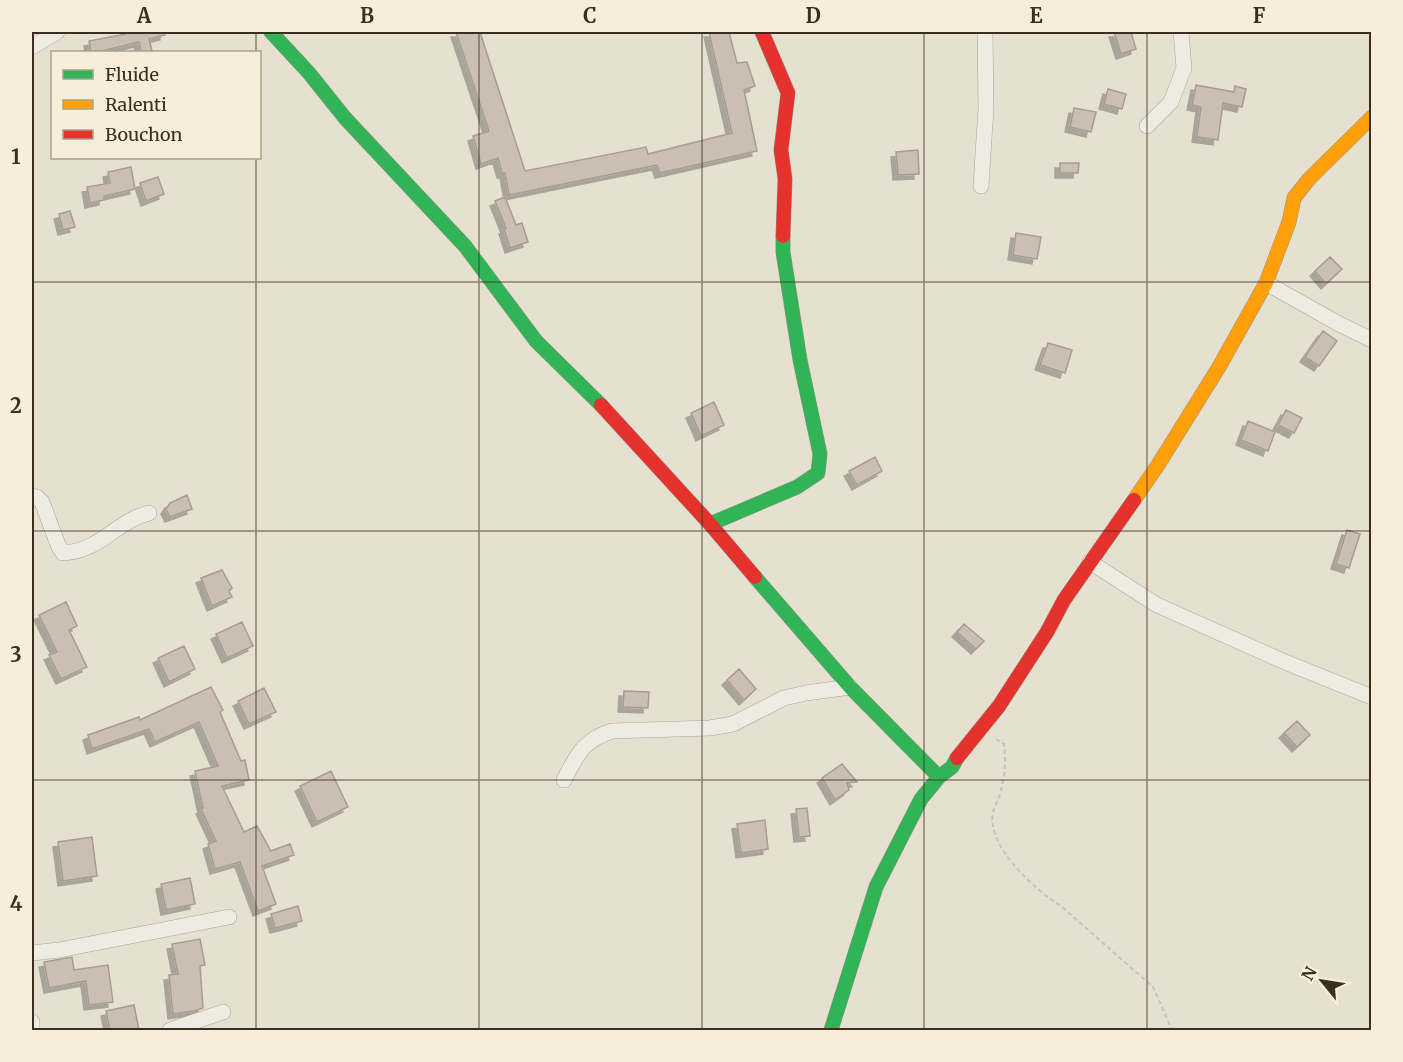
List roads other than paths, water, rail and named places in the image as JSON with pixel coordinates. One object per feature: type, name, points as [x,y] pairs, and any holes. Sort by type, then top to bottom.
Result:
[{"type":"street","points":[[32,46],[57,32]]},
{"type":"street","points":[[271,32],[309,73],[345,118],[465,246],[536,341],[603,407],[710,524],[850,687],[939,777]]},
{"type":"street","points":[[710,524],[797,487],[818,473],[820,454],[800,360],[783,252],[785,179],[781,150],[788,93],[762,32]]},
{"type":"street","points":[[981,186],[986,108],[985,32]]},
{"type":"street","points":[[1148,126],[1171,102],[1184,68],[1181,32]]},
{"type":"street","points":[[831,1030],[876,887],[921,799],[939,777],[952,767],[999,706],[1028,664],[1064,600],[1190,415],[1266,283],[1289,222],[1294,198],[1309,179],[1371,117]]},
{"type":"street","points":[[1266,283],[1371,340]]},
{"type":"street","points":[[32,496],[42,502],[63,553],[76,552],[105,539],[135,516],[149,513]]},
{"type":"street","points":[[1090,562],[1157,605],[1371,697]]},
{"type":"street","points":[[564,780],[586,743],[612,731],[710,728],[733,724],[784,698],[850,687]]},
{"type":"street","points":[[32,953],[59,950],[229,917]]},
{"type":"street","points":[[170,1030],[223,1012]]},
{"type":"street","points":[[32,1022],[32,1030]]}]
